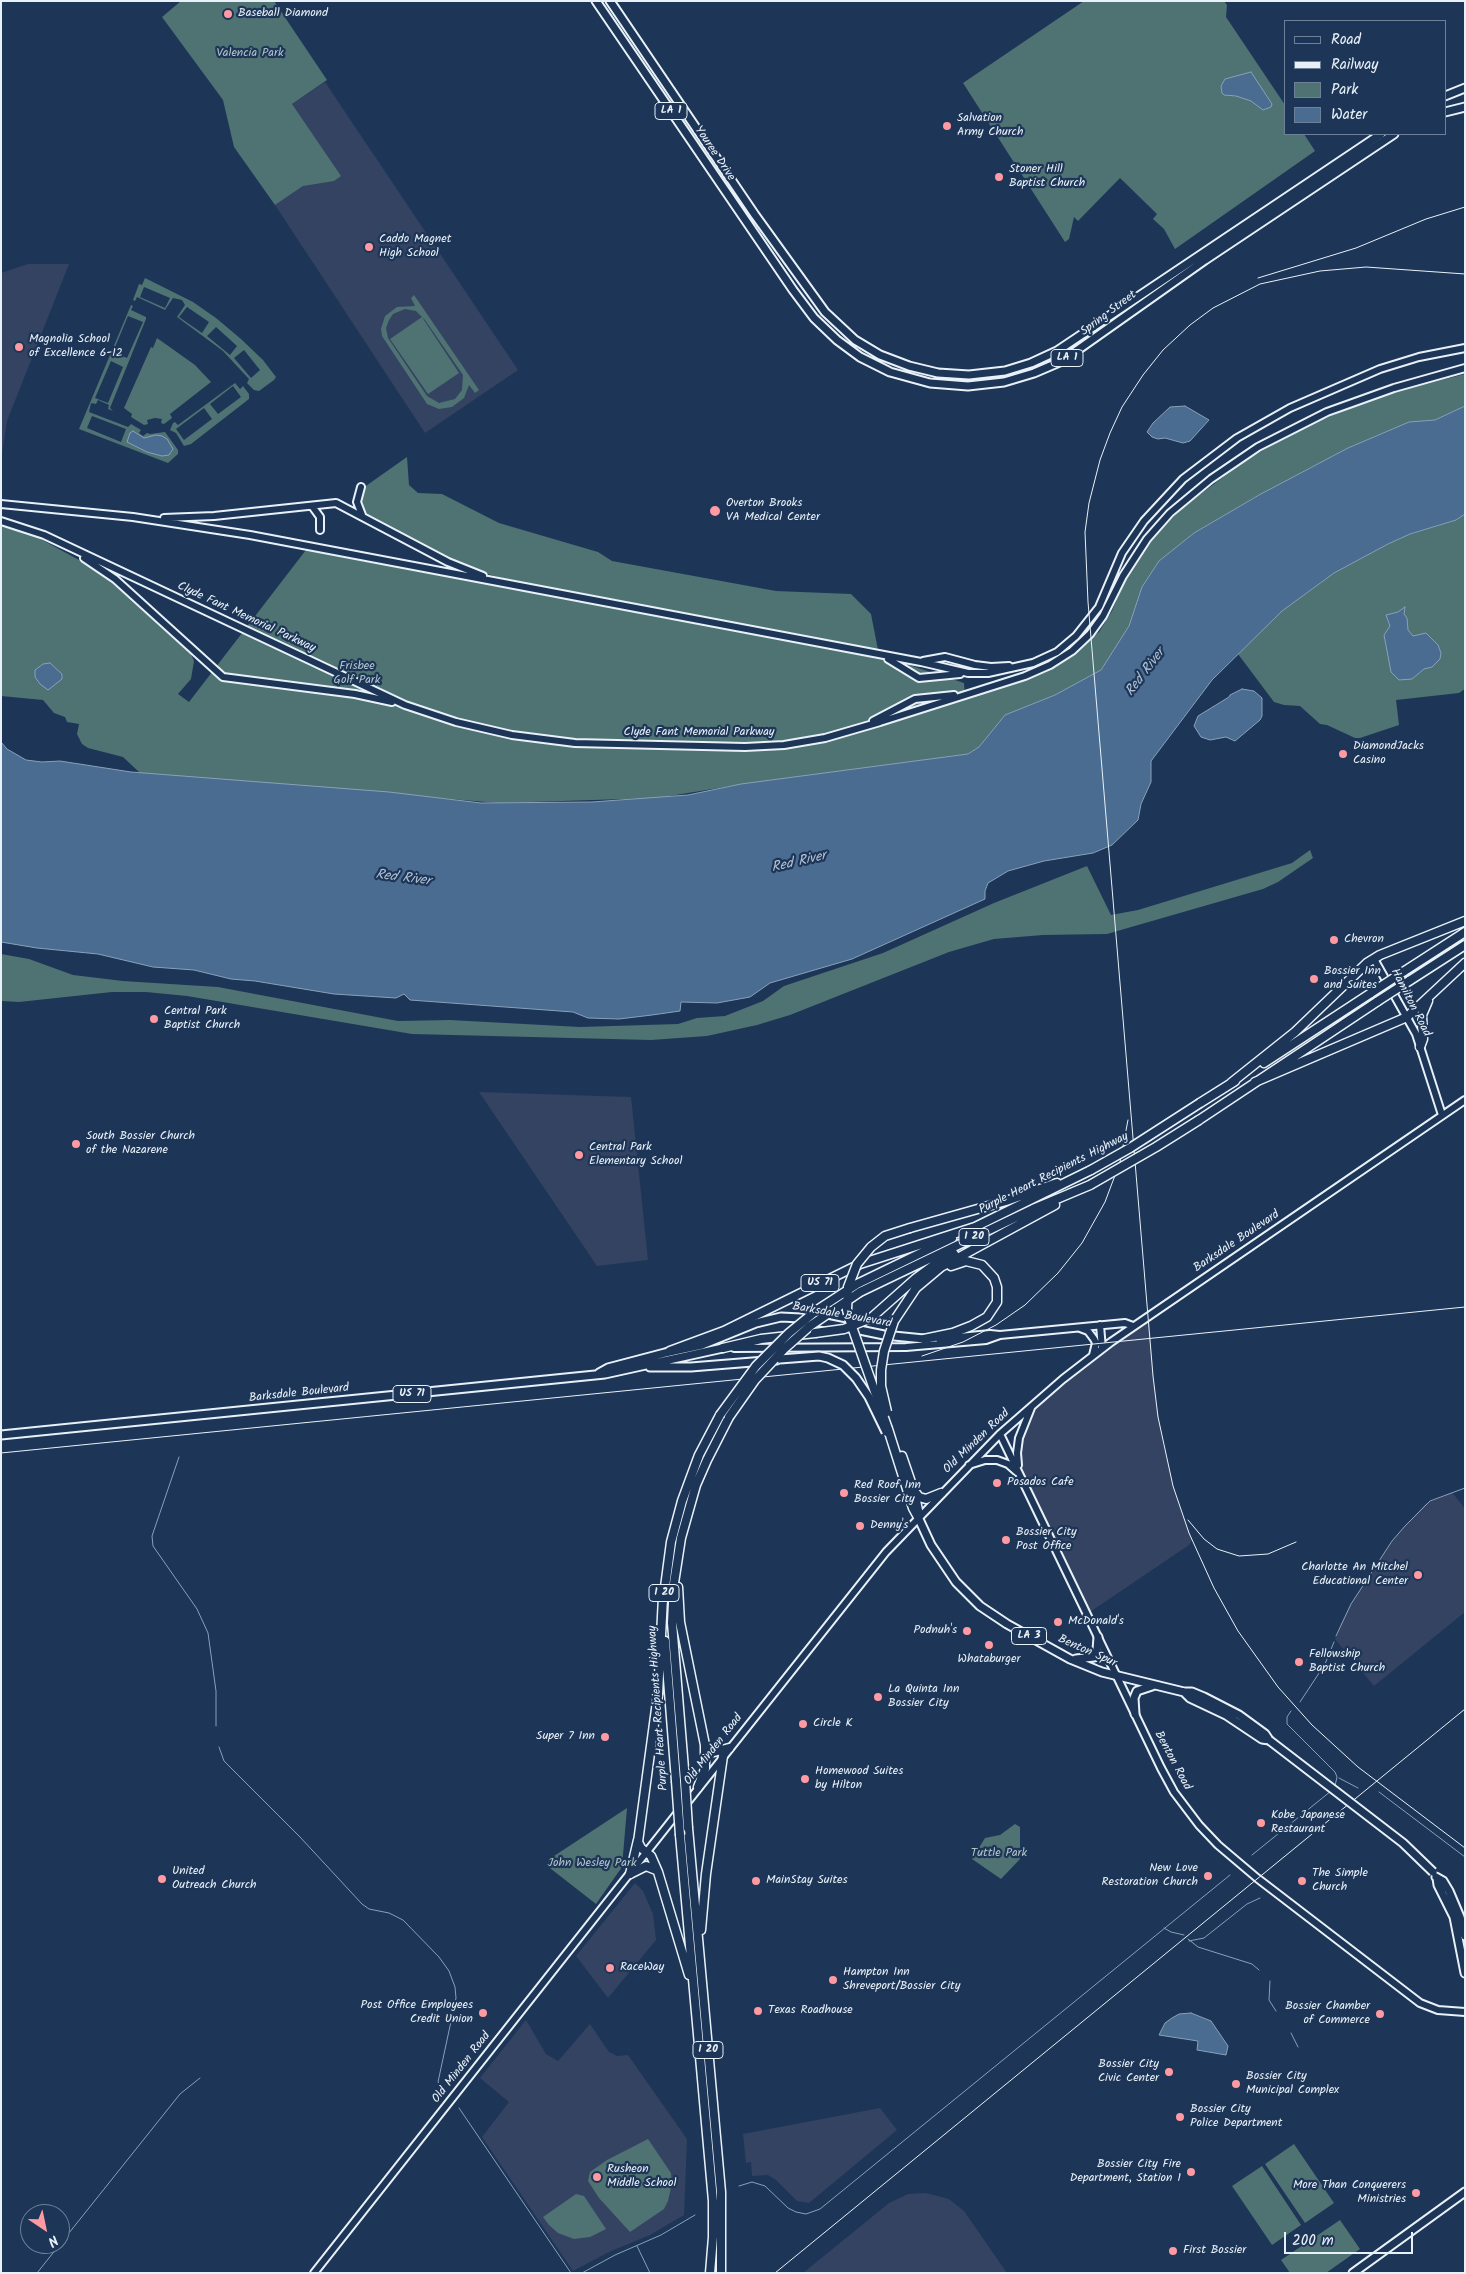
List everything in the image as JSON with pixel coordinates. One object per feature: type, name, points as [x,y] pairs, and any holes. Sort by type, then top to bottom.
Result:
[{"type":"highway","points":[[1231,1083],[1295,1032],[1374,959],[1465,921]]},
{"type":"highway","name":"Purple Heart Recipients Highway","points":[[710,2273],[713,2201],[680,1835],[663,1597],[671,1542],[682,1501],[699,1456],[720,1415],[756,1366],[783,1339],[817,1310],[1130,1148],[1465,932]]},
{"type":"highway","name":"Purple Heart Recipients Highway","points":[[721,2273],[721,2192],[688,1828],[672,1623],[678,1550],[698,1480],[729,1417],[755,1380],[796,1338],[858,1288],[1090,1185],[1156,1148],[1465,945]]},
{"type":"highway","points":[[1255,1082],[1407,1016],[1465,963]]},
{"type":"highway","points":[[1420,1047],[1423,1039],[1422,1015],[1431,996]]},
{"type":"highway","points":[[918,1517],[914,1491],[889,1430],[847,1310],[848,1287],[857,1264],[871,1247],[885,1236],[1006,1201],[1088,1171]]},
{"type":"highway","name":"US 71","points":[[723,1348],[761,1339],[844,1329],[871,1318],[934,1265],[1010,1229],[1090,1185]]},
{"type":"highway","name":"US 71","points":[[670,1351],[724,1331],[860,1264],[975,1227]]},
{"type":"highway","points":[[918,1517],[913,1508],[889,1430],[881,1378],[884,1351],[894,1321],[916,1288],[941,1267],[1010,1229]]},
{"type":"highway","points":[[908,1300],[945,1270],[958,1263],[966,1261],[982,1265],[994,1278],[997,1287],[997,1302],[987,1316],[962,1330],[924,1339]]},
{"type":"highway","points":[[914,1491],[919,1497],[926,1499],[941,1493]]},
{"type":"highway","points":[[678,1550],[680,1622],[704,1745],[705,1769],[698,1788]]},
{"type":"highway","points":[[630,1874],[638,1839],[658,1694],[663,1597]]},
{"type":"highway","points":[[704,1745],[708,1750],[714,1752],[729,1748]]},
{"type":"highway","points":[[699,1948],[717,1791],[723,1756]]},
{"type":"highway","points":[[706,1778],[715,1784],[717,1791]]},
{"type":"highway","points":[[638,1839],[640,1846],[651,1856],[658,1872],[694,1992]]},
{"type":"highway","points":[[630,1874],[646,1866],[653,1867],[658,1872]]},
{"type":"main road","points":[[598,4],[608,1]]},
{"type":"main road","name":"Youree Drive","points":[[608,1],[755,214]]},
{"type":"main road","name":"Youree Drive","points":[[598,4],[746,221]]},
{"type":"main road","points":[[1446,96],[1465,88]]},
{"type":"main road","points":[[1446,112],[1465,108]]},
{"type":"main road","name":"Spring Street","points":[[755,214],[824,312],[844,331],[862,344],[894,361],[924,370],[954,374],[995,372],[1031,363],[1065,346],[1380,135]]},
{"type":"main road","name":"Spring Street","points":[[746,221],[814,318],[854,353],[881,368],[913,380],[946,386],[980,386],[1024,377],[1071,356],[1157,293],[1393,135]]},
{"type":"main road","points":[[746,221],[755,214]]},
{"type":"main road","points":[[879,655],[919,678],[999,671],[1037,662],[1064,647],[1082,630],[1101,604],[1122,553],[1133,536],[1163,499],[1206,461],[1260,424],[1320,394],[1392,364],[1465,348]]},
{"type":"main road","name":"Clyde Fant Memorial Parkway","points":[[1,521],[44,535],[416,709],[456,722],[494,732],[575,743],[760,747],[817,740],[846,732],[992,687],[1050,666],[1078,646],[1102,618],[1130,564],[1158,525],[1195,491],[1240,459],[1281,434],[1327,412],[1394,388],[1465,368]]},
{"type":"main road","points":[[361,487],[357,502],[358,509],[365,518]]},
{"type":"main road","points":[[1,504],[133,517],[276,540],[915,661],[968,673]]},
{"type":"main road","points":[[133,517],[188,518],[339,504],[463,568],[517,585]]},
{"type":"main road","points":[[312,506],[320,517],[320,530]]},
{"type":"main road","points":[[44,535],[97,566],[115,579],[223,677],[355,694],[416,709]]},
{"type":"main road","points":[[915,661],[945,657],[991,667],[1037,662]]},
{"type":"main road","points":[[846,732],[884,716],[904,703],[919,697],[951,696],[992,687]]},
{"type":"main road","name":"Hamilton Road","points":[[1374,959],[1407,1016],[1420,1047],[1442,1115]]},
{"type":"main road","name":"Barksdale Boulevard","points":[[599,1373],[608,1368],[670,1351],[702,1345],[756,1323],[781,1317],[802,1318],[884,1335],[924,1339],[1000,1335],[1125,1323],[1133,1326],[1465,1100]]},
{"type":"main road","points":[[1100,1325],[1102,1349]]},
{"type":"main road","name":"Old Minden Road","points":[[314,2273],[886,1552],[1000,1434],[1032,1405],[1133,1326]]},
{"type":"main road","points":[[1076,1328],[1088,1331],[1094,1339],[1096,1344],[1093,1356]]},
{"type":"main road","name":"Barksdale Boulevard","points":[[1,1435],[546,1381],[625,1370],[723,1348],[906,1347],[986,1340],[1000,1335]]},
{"type":"main road","points":[[625,1370],[650,1367],[691,1367],[819,1356],[828,1358],[843,1365],[854,1374],[889,1430]]},
{"type":"main road","points":[[1020,1474],[1017,1445],[1023,1424],[1032,1405]]},
{"type":"main road","name":"Benton Road","points":[[1000,1434],[1170,1786],[1199,1825],[1218,1845],[1258,1878],[1420,2002],[1440,2011],[1465,2012]]},
{"type":"main road","points":[[968,1465],[985,1460],[997,1460],[1008,1464],[1020,1474]]},
{"type":"main road","name":"Benton Spur","points":[[918,1517],[943,1564],[975,1602],[1005,1623],[1070,1659],[1117,1677],[1184,1692],[1190,1698],[1220,1711],[1254,1730],[1262,1740],[1269,1740],[1403,1843],[1443,1881],[1454,1902],[1465,1936]]},
{"type":"main road","points":[[1070,1659],[1088,1660],[1094,1657],[1097,1650],[1098,1637]]},
{"type":"main road","points":[[1135,1714],[1134,1698],[1137,1691],[1155,1686]]},
{"type":"main road","name":"Benton Spur","points":[[1435,1875],[1454,1917],[1465,1973]]},
{"type":"main road","points":[[1353,2273],[1465,2192]]},
{"type":"shaded area","name":"Caddo Magnet High School","points":[[325,82],[518,370],[425,433],[275,205],[303,186],[292,104]]},
{"type":"shaded area","name":"Magnolia School of Excellence 6-12","points":[[28,264],[69,264],[7,421],[1,460],[1,273]]},
{"type":"shaded area","name":"Central Park Elementary School","points":[[479,1092],[631,1097],[648,1260],[597,1266]]},
{"type":"shaded area","points":[[1149,1315],[1155,1396],[1163,1441],[1173,1486],[1192,1540],[1189,1545],[1087,1614],[1020,1474],[1017,1453],[1032,1405]]},
{"type":"shaded area","name":"Charlotte An Mitchel Educational Center","points":[[1452,1492],[1465,1509],[1465,1612],[1374,1686],[1335,1639],[1341,1624],[1351,1604],[1392,1541],[1425,1504]]},
{"type":"shaded area","points":[[635,1883],[643,1891],[653,1914],[656,1940],[608,1998],[576,1956]]},
{"type":"shaded area","name":"Rusheon Middle School","points":[[526,2020],[546,2054],[558,2061],[590,2024],[609,2052],[617,2056],[628,2055],[687,2139],[684,2215],[650,2235],[609,2252],[573,2271],[482,2137],[509,2102],[480,2078]]},
{"type":"shaded area","points":[[880,2108],[897,2130],[809,2203],[797,2201],[776,2180],[768,2175],[752,2176],[751,2162],[746,2163],[743,2134]]},
{"type":"shaded area","points":[[926,2193],[949,2199],[964,2211],[1007,2273],[803,2273],[889,2203],[908,2194]]},
{"type":"green space","name":"Valencia Park","points":[[181,1],[274,1],[327,80],[292,104],[341,176],[334,181],[303,186],[275,205],[234,147],[223,100],[162,17]]},
{"type":"green space","points":[[1084,1],[1224,1],[1227,5],[1226,17],[1284,104],[1284,135],[1305,135],[1315,151],[1175,249],[1164,229],[1153,219],[1157,214],[1120,178],[1078,221],[1074,217],[1069,239],[1065,242],[963,83]]},
{"type":"green space","points":[[145,278],[193,302],[216,318],[263,360],[276,377],[274,380],[259,391],[254,390],[247,383],[249,379],[223,351],[177,317],[185,305],[182,300],[173,298],[165,310],[137,297],[135,301],[133,300],[139,284],[142,285]],"holes":[[[144,287],[170,298],[165,308],[140,297]],[[187,307],[209,322],[202,333],[179,317]],[[216,327],[237,346],[230,355],[207,336]],[[244,350],[260,370],[251,378],[234,358]]]},
{"type":"green space","points":[[414,295],[479,390],[475,393],[469,385],[464,398],[452,407],[439,409],[427,404],[382,336],[381,329],[385,316],[397,307],[415,306],[411,298]],"holes":[[[405,309],[416,311],[425,320],[463,375],[462,390],[455,399],[439,403],[427,396],[388,338],[386,328],[393,314]]]},
{"type":"green space","points":[[131,305],[133,306],[131,310],[146,317],[146,319],[110,408],[113,411],[108,409],[109,405],[98,400],[96,404],[91,403],[89,412],[128,427],[131,424],[141,430],[139,433],[143,436],[147,433],[165,432],[178,450],[178,454],[168,463],[79,429]],"holes":[[[128,316],[143,322],[127,358],[113,352]],[[111,361],[123,367],[108,403],[95,398]],[[92,416],[126,429],[121,442],[87,428]]]},
{"type":"green space","points":[[422,317],[459,373],[428,394],[390,339]]},
{"type":"green space","points":[[157,338],[195,365],[211,382],[170,414],[172,418],[164,424],[161,423],[162,419],[155,418],[147,420],[148,424],[144,425],[131,417],[132,414],[124,408],[151,347],[153,348]]},
{"type":"green space","name":"Frisbee Golf Park","points":[[1465,374],[1465,406],[1435,420],[1409,422],[1348,448],[1255,497],[1194,533],[1159,561],[1142,587],[1129,626],[1101,670],[1055,695],[1005,715],[979,747],[968,754],[750,783],[657,798],[498,803],[140,773],[123,757],[88,748],[82,744],[77,734],[79,724],[67,722],[65,717],[54,713],[43,700],[1,696],[1,526],[26,531],[90,566],[120,587],[178,640],[190,652],[194,661],[191,679],[178,694],[189,702],[309,546],[903,663],[964,683],[965,699],[1046,672],[1099,632],[1112,611],[1125,580],[1151,540],[1182,508],[1246,460],[1304,427],[1343,411],[1395,392]]},
{"type":"green space","points":[[235,383],[240,389],[243,386],[249,394],[249,399],[191,444],[184,446],[176,433],[170,430],[173,423],[175,422],[178,425]],"holes":[[[233,386],[241,397],[218,414],[210,404]],[[204,408],[212,419],[184,440],[176,429]]]},
{"type":"green space","points":[[407,457],[409,485],[418,493],[442,494],[499,523],[598,552],[612,561],[776,591],[851,594],[871,614],[879,655],[534,587],[476,571],[365,516],[360,508],[360,494],[363,488]]},
{"type":"green space","points":[[1465,514],[1465,689],[1459,693],[1396,700],[1399,725],[1360,738],[1355,738],[1327,725],[1320,724],[1300,706],[1274,702],[1238,654],[1282,611],[1334,573],[1388,544],[1410,534],[1456,520]]},
{"type":"green space","points":[[1310,850],[1313,858],[1278,882],[1263,889],[1107,934],[1043,935],[994,939],[949,952],[790,1015],[757,1025],[707,1036],[651,1040],[412,1034],[187,996],[146,992],[112,992],[19,1002],[1,1001],[1,954],[29,959],[73,975],[123,981],[218,987],[398,1021],[450,1020],[580,1027],[678,1024],[697,1018],[725,1016],[763,1001],[784,986],[883,953],[994,903],[1087,866],[1111,915],[1138,910],[1292,863]]},
{"type":"green space","name":"John Wesley Park","points":[[627,1808],[622,1867],[596,1904],[546,1865],[551,1858]]},
{"type":"green space","name":"Tuttle Park","points":[[1015,1824],[1020,1827],[1020,1859],[1001,1879],[972,1859],[985,1838],[1000,1835]]},
{"type":"green space","points":[[648,2139],[671,2173],[672,2183],[664,2209],[630,2232],[599,2198],[588,2181],[590,2172],[607,2160]]},
{"type":"green space","points":[[1294,2144],[1334,2203],[1305,2223],[1265,2164]]},
{"type":"green space","points":[[1262,2166],[1301,2225],[1272,2245],[1232,2186]]},
{"type":"green space","points":[[576,2194],[584,2196],[606,2229],[590,2237],[574,2239],[558,2233],[549,2225],[543,2217]]},
{"type":"green space","points":[[1340,2220],[1360,2249],[1326,2273],[1290,2273],[1281,2260]]},
{"type":"water","points":[[1251,72],[1272,104],[1271,107],[1263,110],[1251,101],[1222,93],[1221,86],[1225,79]]},
{"type":"water","points":[[1185,406],[1209,420],[1190,441],[1183,443],[1165,438],[1158,439],[1152,437],[1147,432],[1153,423],[1170,407]]},
{"type":"water","name":"Red River","points":[[1465,406],[1465,514],[1456,520],[1410,534],[1388,544],[1334,573],[1282,611],[1212,680],[1151,761],[1151,782],[1141,804],[1138,820],[1112,845],[1093,853],[1044,861],[1008,871],[988,883],[985,899],[852,959],[770,983],[750,997],[717,1003],[681,1002],[680,1011],[652,1015],[619,1019],[588,1018],[573,1012],[410,1000],[404,994],[396,998],[334,994],[231,979],[194,970],[153,967],[98,954],[37,948],[1,942],[1,742],[7,749],[26,760],[42,762],[60,761],[131,772],[389,792],[481,803],[592,802],[688,795],[741,784],[968,754],[979,747],[1005,715],[1055,695],[1101,670],[1129,626],[1142,587],[1159,561],[1194,533],[1259,495],[1348,448],[1409,422],[1435,420]]},
{"type":"water","points":[[133,431],[144,438],[156,435],[162,436],[167,439],[173,449],[169,455],[162,456],[147,452],[127,442],[130,433]]},
{"type":"water","points":[[1405,607],[1404,614],[1407,618],[1408,630],[1413,636],[1426,633],[1438,645],[1441,653],[1440,659],[1432,667],[1424,669],[1412,679],[1399,680],[1391,672],[1384,635],[1390,626],[1386,615],[1398,612]]},
{"type":"water","points":[[50,663],[62,674],[62,679],[48,690],[35,677],[35,670],[43,664]]},
{"type":"water","points":[[1242,689],[1254,691],[1262,698],[1262,716],[1260,720],[1235,741],[1226,737],[1210,740],[1201,737],[1194,726],[1198,716]]},
{"type":"water","points":[[1191,2013],[1211,2021],[1228,2046],[1226,2055],[1197,2050],[1198,2041],[1159,2035],[1165,2023],[1172,2018],[1179,2014]]},
{"type":"waterway","points":[[179,1457],[152,1536],[153,1546],[197,1609],[208,1633],[216,1691],[216,1726]]},
{"type":"waterway","points":[[1336,1636],[1351,1604],[1392,1541],[1405,1526],[1430,1501],[1465,1488]]},
{"type":"waterway","points":[[1300,1702],[1325,1664],[1334,1642]]},
{"type":"waterway","points":[[1291,1711],[1287,1717],[1287,1724],[1335,1772],[1337,1777],[1335,1786]]},
{"type":"waterway","points":[[219,1747],[224,1761],[300,1837],[362,1904],[369,1909],[389,1913],[403,1920],[439,1957],[449,1971],[455,1987],[456,1998],[438,2082],[444,2092]]},
{"type":"waterway","points":[[1339,1778],[1358,1788]]},
{"type":"waterway","points":[[1252,1855],[1331,1791]]},
{"type":"waterway","points":[[1379,1792],[1465,1857]]},
{"type":"waterway","points":[[739,2186],[752,2182],[765,2186],[788,2208],[796,2212],[806,2214],[820,2209],[1230,1875]]},
{"type":"waterway","points":[[1189,1941],[1204,1938],[1247,1904],[1260,1898]]},
{"type":"waterway","points":[[1164,1928],[1184,1935]]},
{"type":"waterway","points":[[1188,1939],[1198,1947],[1252,1964],[1259,1970]]},
{"type":"waterway","points":[[1270,1981],[1269,2000],[1276,2011]]},
{"type":"waterway","points":[[1291,2033],[1298,2047]]},
{"type":"waterway","points":[[37,2273],[180,2094],[200,2078]]},
{"type":"waterway","points":[[459,2108],[571,2273]]},
{"type":"waterway","points":[[582,2273],[615,2255],[661,2235],[695,2215]]},
{"type":"waterway","points":[[637,2246],[650,2273]]},
{"type":"railway","points":[[1258,278],[1356,248],[1426,219],[1465,207]]},
{"type":"railway","points":[[1465,274],[1366,267],[1320,271],[1260,284],[1213,308],[1190,325],[1163,350],[1143,375],[1122,407],[1100,460],[1089,503],[1085,532],[1088,602],[1153,1376],[1158,1417],[1173,1486],[1189,1533],[1214,1588],[1238,1631],[1278,1687],[1312,1725],[1358,1767],[1465,1848]]},
{"type":"railway","points":[[922,1356],[963,1342],[996,1325],[1025,1305],[1058,1273],[1082,1243],[1105,1202],[1120,1162],[1128,1120]]},
{"type":"railway","points":[[1,1453],[1465,1307]]},
{"type":"railway","points":[[1188,1520],[1204,1539],[1217,1549],[1239,1556],[1268,1554],[1296,1542]]},
{"type":"railway","points":[[775,2273],[1465,1709]]},
{"type":"place","name":"Baseball Diamond","points":[[228,14]]},
{"type":"place","name":"Salvation Army Church","points":[[947,126]]},
{"type":"place","name":"Stoner Hill Baptist Church","points":[[999,177]]},
{"type":"place","name":"Caddo Magnet High School","points":[[369,247]]},
{"type":"place","name":"Magnolia School of Excellence 6-12","points":[[19,347]]},
{"type":"place","name":"Overton Brooks VA Medical Center","points":[[715,511]]},
{"type":"place","name":"DiamondJacks Casino","points":[[1343,754]]},
{"type":"place","name":"Chevron","points":[[1334,940]]},
{"type":"place","name":"Bossier Inn and Suites","points":[[1314,979]]},
{"type":"place","name":"Central Park Baptist Church","points":[[154,1019]]},
{"type":"place","name":"South Bossier Church of the Nazarene","points":[[76,1144]]},
{"type":"place","name":"Central Park Elementary School","points":[[579,1155]]},
{"type":"place","name":"Posados Cafe","points":[[997,1483]]},
{"type":"place","name":"Red Roof Inn Bossier City","points":[[844,1493]]},
{"type":"place","name":"Denny's","points":[[860,1526]]},
{"type":"place","name":"Bossier City Post Office","points":[[1006,1540]]},
{"type":"place","name":"Charlotte An Mitchel Educational Center","points":[[1418,1575]]},
{"type":"place","name":"McDonald's","points":[[1058,1622]]},
{"type":"place","name":"Podnuh's","points":[[967,1631]]},
{"type":"place","name":"Whataburger","points":[[989,1645]]},
{"type":"place","name":"Fellowship Baptist Church","points":[[1299,1662]]},
{"type":"place","name":"La Quinta Inn Bossier City","points":[[878,1697]]},
{"type":"place","name":"Circle K","points":[[803,1724]]},
{"type":"place","name":"Super 7 Inn","points":[[605,1737]]},
{"type":"place","name":"Homewood Suites by Hilton","points":[[805,1779]]},
{"type":"place","name":"Kobe Japanese Restaurant","points":[[1261,1823]]},
{"type":"place","name":"New Love Restoration Church","points":[[1208,1876]]},
{"type":"place","name":"United Outreach Church","points":[[162,1879]]},
{"type":"place","name":"MainStay Suites","points":[[756,1881]]},
{"type":"place","name":"The Simple Church","points":[[1302,1881]]},
{"type":"place","name":"RaceWay","points":[[610,1968]]},
{"type":"place","name":"Hampton Inn Shreveport/Bossier City","points":[[833,1980]]},
{"type":"place","name":"Texas Roadhouse","points":[[758,2011]]},
{"type":"place","name":"Post Office Employees Credit Union","points":[[483,2013]]},
{"type":"place","name":"Bossier Chamber of Commerce","points":[[1380,2014]]},
{"type":"place","name":"Bossier City Civic Center","points":[[1169,2072]]},
{"type":"place","name":"Bossier City Municipal Complex","points":[[1236,2084]]},
{"type":"place","name":"Bossier City Police Department","points":[[1180,2117]]},
{"type":"place","name":"Bossier City Fire Department, Station 1","points":[[1191,2172]]},
{"type":"place","name":"Rusheon Middle School","points":[[597,2177]]},
{"type":"place","name":"More Than Conquerers Ministries","points":[[1416,2193]]},
{"type":"place","name":"First Bossier","points":[[1173,2251]]}]
